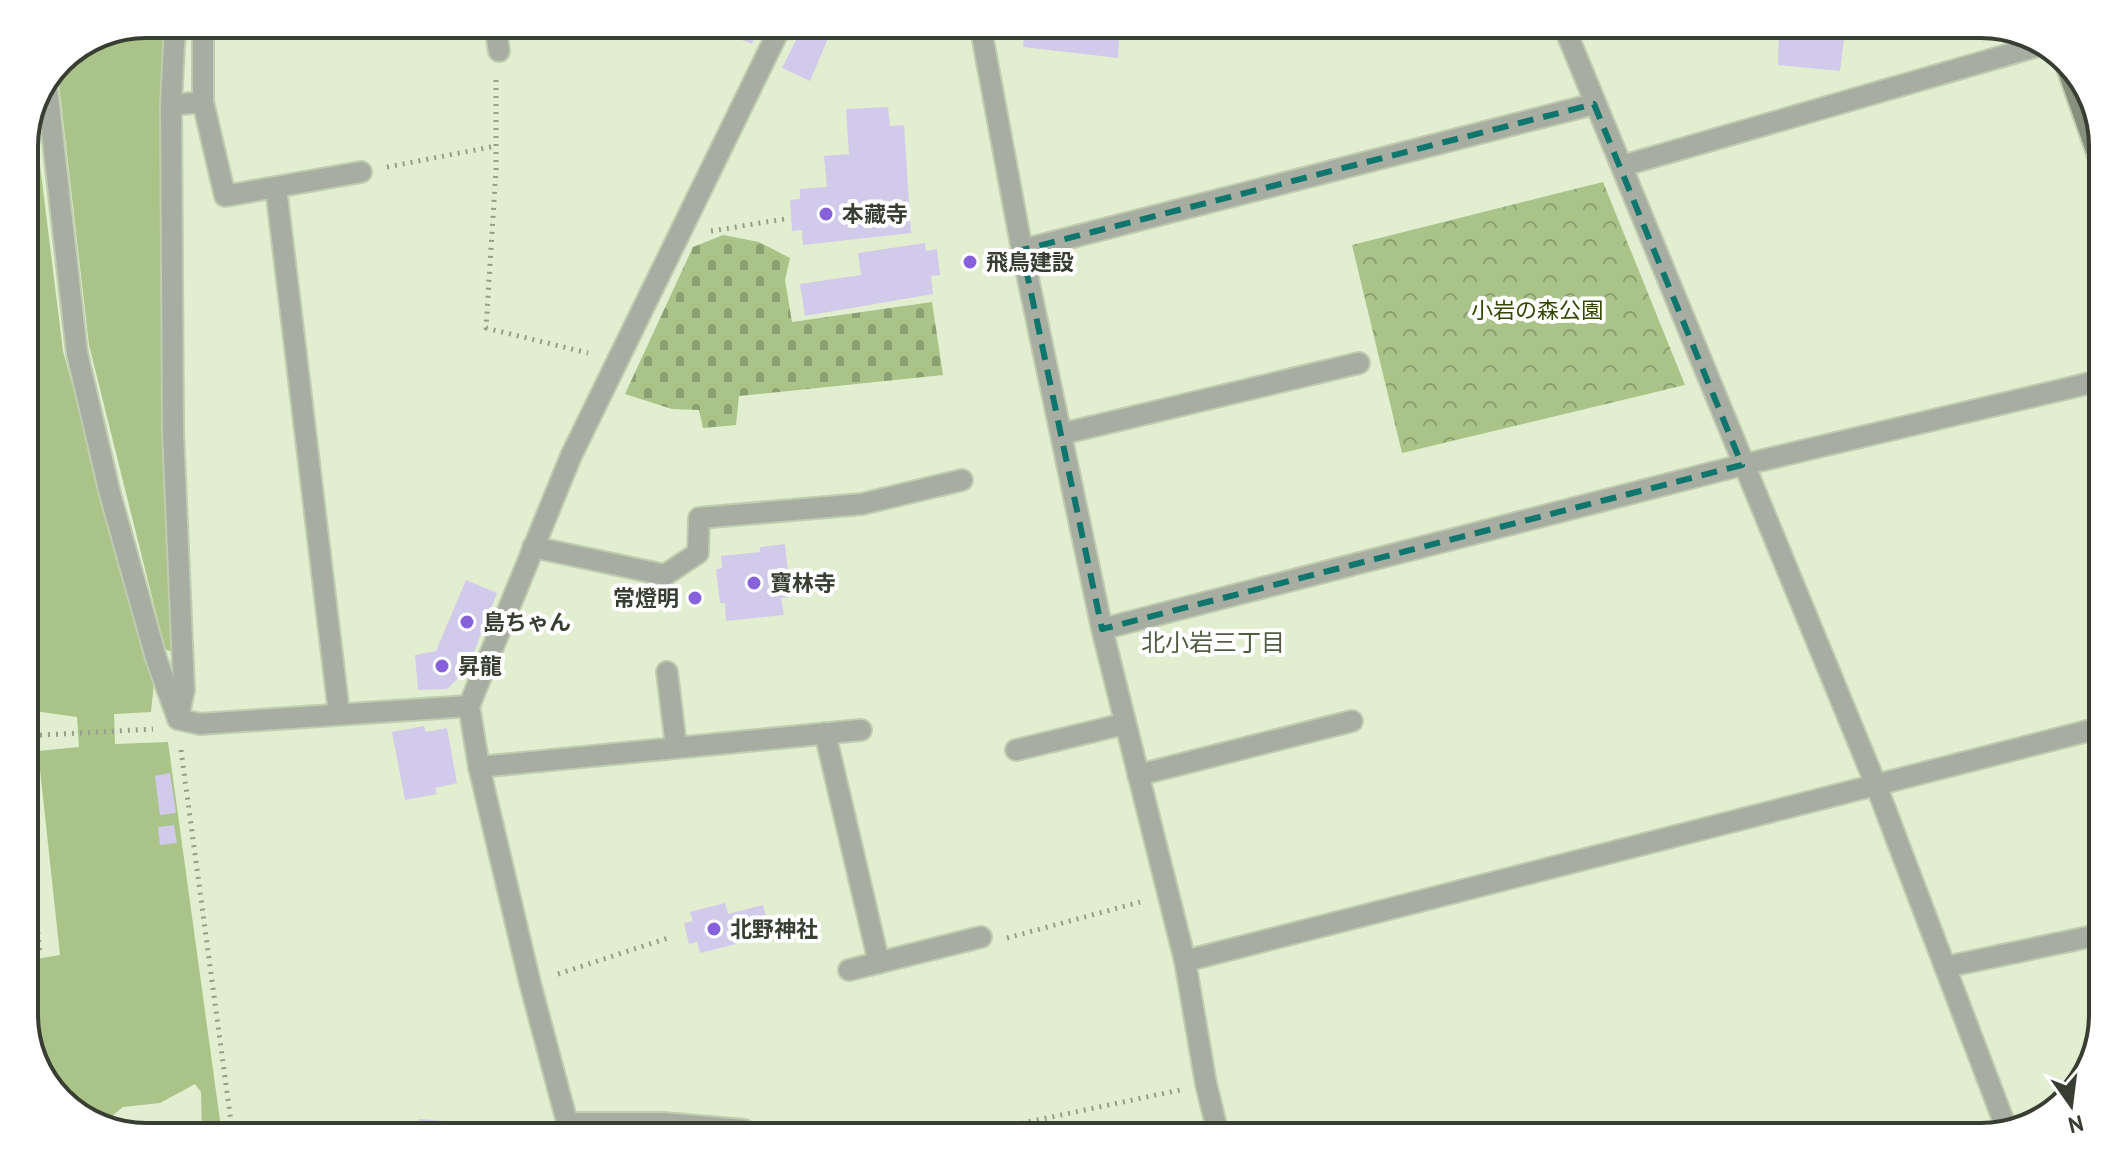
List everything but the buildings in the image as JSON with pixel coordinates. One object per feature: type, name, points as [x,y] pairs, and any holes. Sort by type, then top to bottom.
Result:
[{"type":"main road","points":[[2078,99],[2086,122]]},
{"type":"street","points":[[174,38],[171,105],[173,432],[184,690],[178,719]]},
{"type":"street","points":[[203,38],[203,102],[225,196],[361,172]]},
{"type":"street","points":[[497,38],[499,51]]},
{"type":"street","points":[[567,1123],[530,983],[479,767],[469,706],[571,456],[775,38]]},
{"type":"street","points":[[983,38],[1022,250],[1102,629],[1185,961],[1216,1123]]},
{"type":"street","points":[[1568,38],[1876,785],[2003,1120]]},
{"type":"street","points":[[1622,166],[2028,49]]},
{"type":"street","points":[[48,101],[77,353],[127,554],[156,658],[178,719]]},
{"type":"street","points":[[171,105],[203,102]]},
{"type":"street","points":[[1022,250],[1594,104]]},
{"type":"street","points":[[276,188],[339,713]]},
{"type":"street","points":[[1061,434],[1359,363]]},
{"type":"street","points":[[1102,629],[1742,465],[2089,383]]},
{"type":"street","points":[[533,547],[665,575],[698,553],[699,518],[862,504],[962,480]]},
{"type":"street","points":[[667,672],[676,746]]},
{"type":"street","points":[[178,719],[200,724],[469,706]]},
{"type":"street","points":[[1138,775],[1352,721]]},
{"type":"street","points":[[1016,750],[1124,724]]},
{"type":"street","points":[[479,767],[861,730]]},
{"type":"street","points":[[1185,961],[2089,731]]},
{"type":"street","points":[[825,733],[879,963]]},
{"type":"street","points":[[849,970],[981,937]]},
{"type":"street","points":[[1945,967],[2089,937]]},
{"type":"path","points":[[499,51],[486,328],[616,361]]},
{"type":"path","points":[[361,172],[496,146]]},
{"type":"path","points":[[683,226],[709,231],[785,219]]},
{"type":"path","points":[[38,735],[149,728]]},
{"type":"path","points":[[181,746],[231,1123]]},
{"type":"path","points":[[981,937],[988,943],[1169,895]]},
{"type":"path","points":[[530,983],[671,937]]},
{"type":"path","points":[[38,938],[40,954]]},
{"type":"path","points":[[1023,1123],[1206,1084]]},
{"type":"highlighted area","points":[[1594,104],[1742,465],[1102,629],[1022,250]]},
{"type":"green space","points":[[163,38],[161,101],[164,447],[172,652],[165,649],[89,345],[59,82],[75,65],[112,44],[125,40]]},
{"type":"green space","points":[[38,149],[63,351],[154,683],[151,712],[114,714],[115,744],[168,742],[220,1123],[202,1123],[201,1092],[195,1084],[160,1103],[123,1107],[111,1117],[99,1112],[65,1086],[44,1049],[38,1022],[38,959],[60,955],[38,751],[79,747],[77,717],[38,712]]},
{"type":"green space","name":"小岩の森公園","points":[[1603,182],[1685,385],[1402,453],[1352,245]]},
{"type":"green space","points":[[723,235],[759,242],[790,258],[785,280],[792,322],[932,302],[943,375],[739,396],[736,425],[703,428],[699,410],[672,409],[625,394],[693,247]]},
{"type":"place","name":"本藏寺","points":[[826,214]]},
{"type":"place","name":"飛鳥建設","points":[[970,262]]},
{"type":"place","name":"寶林寺","points":[[754,583]]},
{"type":"place","name":"常燈明","points":[[695,598]]},
{"type":"place","name":"島ちゃん","points":[[467,622]]},
{"type":"place","name":"昇龍","points":[[442,666]]},
{"type":"place","name":"北野神社","points":[[714,929]]},
{"type":"district","name":"北小岩三丁目","points":[[1213,642]]}]
